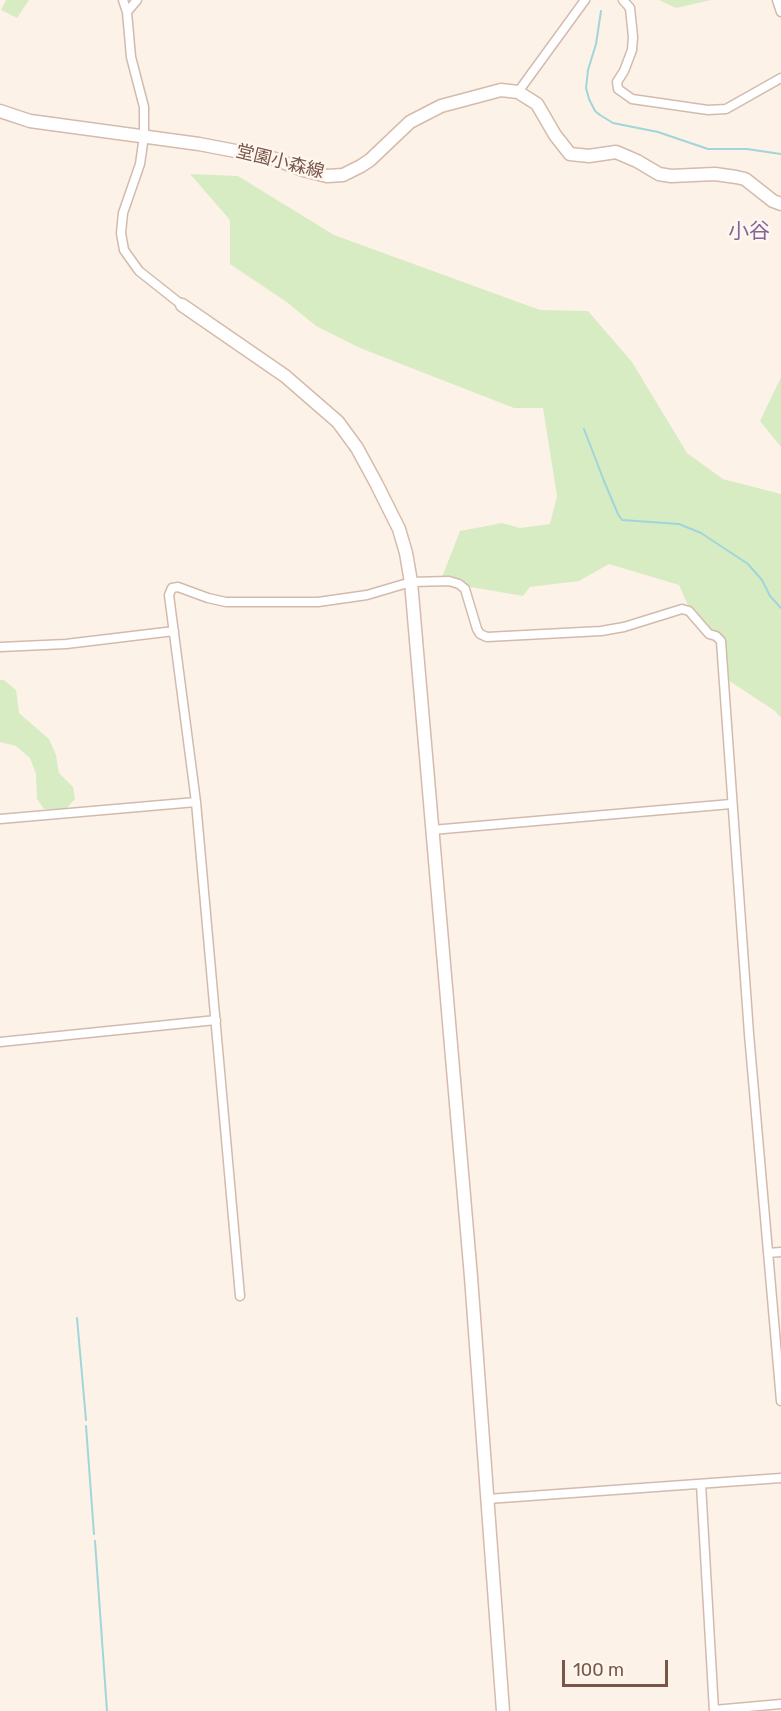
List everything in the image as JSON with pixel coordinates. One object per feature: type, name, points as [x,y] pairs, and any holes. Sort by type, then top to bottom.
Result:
[{"type":"street","points":[[123,0],[127,12],[131,57],[144,107],[141,164],[123,213],[121,233],[123,250],[139,271],[182,305],[285,376],[338,422],[357,448],[399,529],[406,553],[411,582],[471,1277],[503,1711]]},
{"type":"street","points":[[127,12],[137,0]]},
{"type":"street","points":[[585,0],[518,92],[537,104],[555,135],[570,154],[589,156],[616,152],[659,174],[671,176],[715,174],[745,179],[773,201],[781,204]]},
{"type":"street","points":[[623,0],[630,8],[633,37],[632,50],[624,72],[617,82],[618,89],[632,99],[708,110],[726,109],[781,78]]},
{"type":"street","points":[[777,0],[781,12]]},
{"type":"street","name":"堂園小森線","points":[[0,111],[30,121],[199,144],[272,158],[327,176],[343,175],[370,160],[410,122],[441,106],[501,90],[518,92]]},
{"type":"street","points":[[240,1296],[196,802],[169,595],[172,588],[178,587],[226,602],[318,602],[367,595],[411,582],[450,581],[465,589],[477,629],[480,634],[488,637],[601,631],[624,627],[682,609],[689,611],[709,634],[721,641],[731,804],[781,1401]]},
{"type":"street","points":[[0,647],[66,644],[174,631]]},
{"type":"street","points":[[0,819],[196,802]]},
{"type":"street","points":[[432,830],[731,804]]},
{"type":"street","points":[[0,1042],[216,1020]]},
{"type":"street","points":[[768,1253],[781,1252]]},
{"type":"street","points":[[488,1499],[781,1478]]},
{"type":"street","points":[[701,1484],[714,1711],[781,1704]]},
{"type":"green space","points":[[6,0],[29,0],[17,18],[1,10]]},
{"type":"green space","points":[[659,0],[711,0],[676,8]]},
{"type":"green space","points":[[190,174],[238,176],[334,235],[540,310],[588,311],[632,362],[687,453],[723,479],[781,494],[781,718],[775,711],[725,678],[724,641],[711,633],[690,610],[679,585],[609,564],[579,581],[530,587],[523,596],[465,586],[453,579],[442,577],[460,531],[502,523],[520,528],[550,524],[557,496],[543,408],[514,408],[360,348],[316,326],[288,303],[230,264],[230,220]]},
{"type":"green space","points":[[781,377],[781,447],[760,421]]},
{"type":"green space","points":[[0,680],[4,680],[16,690],[19,713],[49,739],[56,755],[59,773],[73,787],[75,799],[65,810],[44,809],[37,799],[36,774],[30,758],[16,746],[0,742]]},
{"type":"waterway","points":[[601,11],[586,88],[595,111],[600,115],[613,123],[658,132],[708,149],[747,149],[781,154]]},
{"type":"waterway","points":[[584,429],[622,520],[679,524],[701,533],[748,564],[781,608]]},
{"type":"waterway","points":[[77,1318],[86,1420]]},
{"type":"waterway","points":[[86,1426],[94,1534]]},
{"type":"waterway","points":[[95,1541],[107,1711]]},
{"type":"district","name":"小谷","points":[[749,232]]}]
